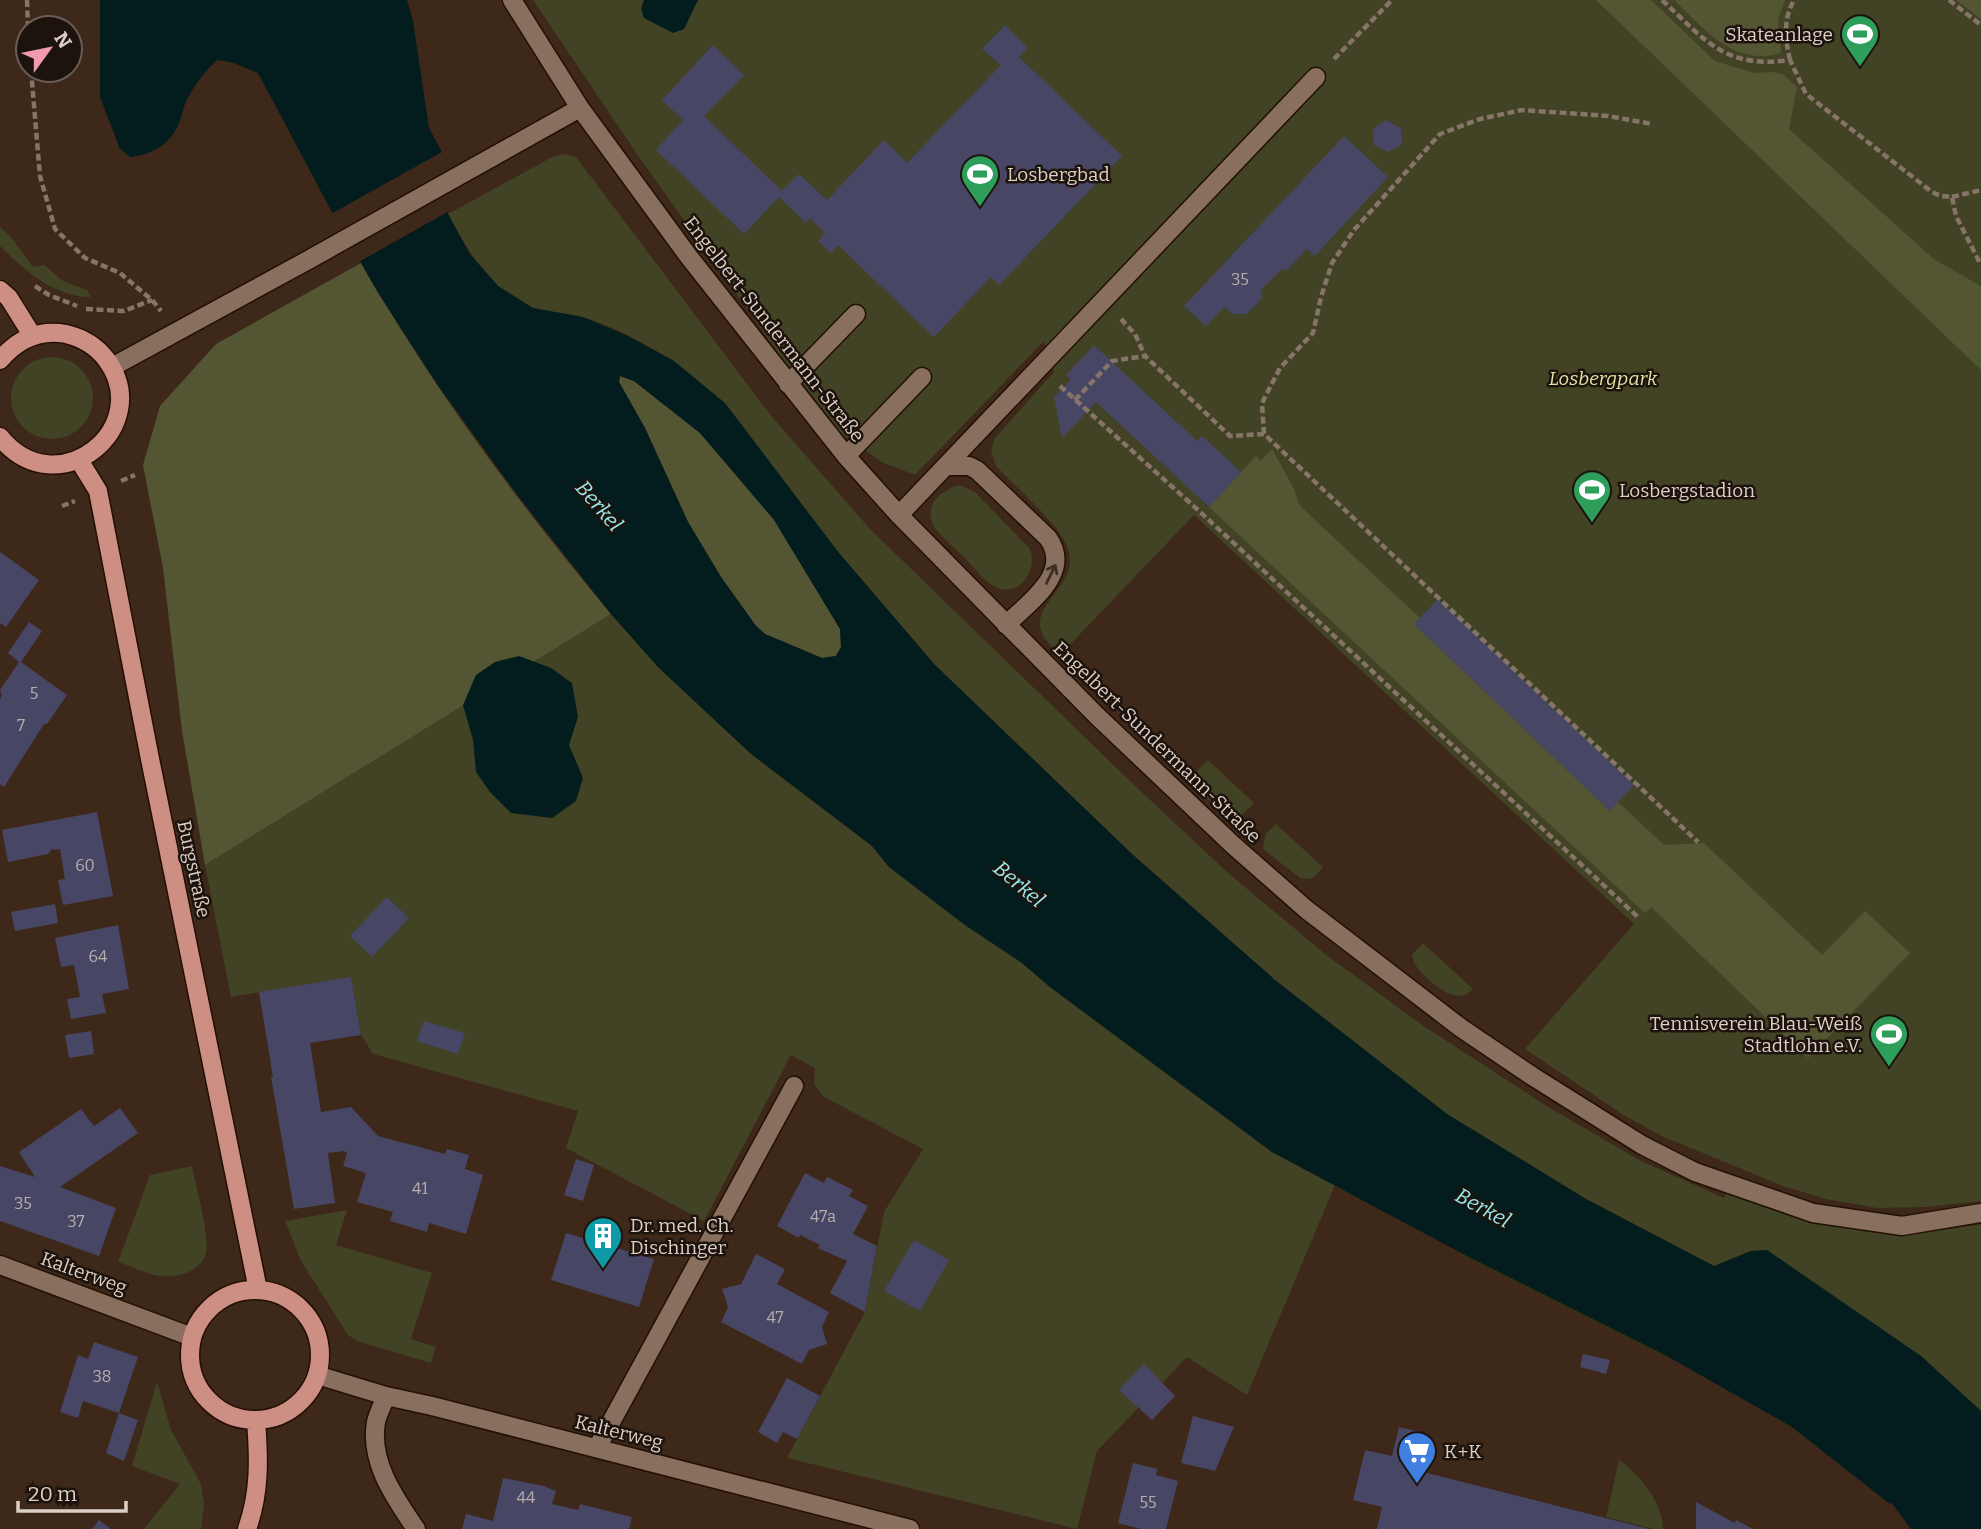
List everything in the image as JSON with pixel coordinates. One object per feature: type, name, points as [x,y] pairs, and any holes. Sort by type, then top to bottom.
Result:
[{"type":"main road","points":[[0,290],[9,299],[32,335]]},
{"type":"main road","points":[[0,360],[11,347],[32,335],[55,332],[78,337],[98,349],[112,367],[120,394],[116,421],[102,444],[79,460],[56,465],[31,461],[10,449],[0,437]]},
{"type":"main road","name":"Burgstraße","points":[[79,460],[98,491],[258,1290]]},
{"type":"main road","points":[[258,1290],[275,1293],[290,1300],[303,1311],[313,1325],[320,1359],[317,1375],[304,1399],[294,1408],[269,1419],[256,1421],[240,1419],[213,1406],[194,1382],[190,1367],[192,1337],[202,1318],[217,1302],[229,1295],[258,1290]]},
{"type":"main road","points":[[247,1529],[260,1465],[256,1421]]},
{"type":"street","name":"Engelbert-Sundermann-Straße","points":[[512,0],[580,108],[690,257],[846,456],[1006,625],[1204,818],[1307,910],[1471,1035],[1642,1145],[1695,1172],[1813,1213],[1902,1226],[1981,1213]]},
{"type":"street","points":[[899,515],[1316,78]]},
{"type":"street","points":[[112,367],[580,108]]},
{"type":"street","points":[[788,384],[856,314]]},
{"type":"street","points":[[846,456],[922,377]]},
{"type":"street","points":[[947,466],[969,466],[977,470],[1055,547],[1057,559],[1053,574],[1043,589],[1006,625]]},
{"type":"street","points":[[597,1448],[794,1086]]},
{"type":"street","name":"Kalterweg","points":[[0,1265],[192,1337]]},
{"type":"street","name":"Kalterweg","points":[[317,1375],[386,1396],[910,1529]]},
{"type":"street","points":[[386,1396],[376,1422],[376,1448],[387,1485],[416,1529]]},
{"type":"path","points":[[1316,78],[1392,0]]},
{"type":"path","points":[[1662,0],[1727,55],[1744,61],[1769,63],[1790,60]]},
{"type":"path","points":[[1794,0],[1788,11],[1785,27],[1790,60],[1806,94],[1931,192],[1941,197],[1952,197],[1981,190]]},
{"type":"path","points":[[1949,0],[1981,25]]},
{"type":"path","points":[[32,84],[40,176],[55,229],[85,258],[120,273],[152,300],[178,331]]},
{"type":"path","points":[[1652,124],[1608,116],[1522,110],[1480,119],[1440,134],[1354,230],[1332,263],[1313,333],[1280,368],[1262,403],[1264,434],[1698,842]]},
{"type":"path","points":[[1952,197],[1956,216],[1981,265]]},
{"type":"path","points":[[31,283],[49,295],[91,310],[124,311],[152,300]]},
{"type":"path","points":[[1104,302],[1135,334],[1146,356],[1230,436],[1264,434]]},
{"type":"path","points":[[1075,400],[1112,361],[1146,356]]},
{"type":"path","points":[[1041,367],[1639,918]]},
{"type":"green space","name":"Losbergpark","points":[[533,0],[1981,0],[1981,1201],[1926,1207],[1877,1208],[1826,1199],[1783,1186],[1664,1137],[1625,1116],[1525,1049],[1634,924],[1194,515],[1060,655],[1044,637],[1040,624],[1041,615],[1069,570],[1067,546],[1046,516],[996,466],[991,452],[994,439],[1054,372],[1044,341],[915,475],[882,462],[842,434],[777,351],[639,157]]},
{"type":"green space","points":[[1596,0],[1651,0],[1715,61],[1754,73],[1783,74],[1797,87],[1789,129],[1935,260],[1981,286],[1981,370]]},
{"type":"green space","points":[[1674,0],[1785,0],[1778,20],[1781,53],[1764,56],[1734,50],[1709,33]]},
{"type":"green space","points":[[1956,0],[1981,0],[1981,19]]},
{"type":"green space","points":[[564,154],[576,157],[772,417],[870,529],[1228,873],[1325,954],[1422,1025],[1550,1108],[1641,1161],[1724,1198],[1729,1187],[1884,1230],[1931,1231],[1981,1224],[1981,1411],[1921,1356],[1751,1251],[1714,1266],[1586,1199],[1447,1114],[1275,980],[1132,854],[935,665],[674,361],[605,325],[575,315],[540,310],[519,301],[493,282],[482,269],[448,214],[554,156]]},
{"type":"green space","points":[[0,227],[11,237],[33,267],[44,265],[63,281],[87,290],[91,297],[65,293],[30,273],[0,246]]},
{"type":"green space","points":[[361,263],[417,355],[478,444],[611,614],[205,865],[182,731],[163,568],[143,465],[160,406],[216,344]]},
{"type":"green space","points":[[52,357],[68,361],[81,369],[89,382],[93,398],[89,414],[81,427],[68,435],[52,439],[36,435],[23,427],[15,414],[11,398],[15,382],[23,369],[36,361]]},
{"type":"green space","points":[[620,376],[634,381],[700,433],[775,520],[840,629],[841,647],[836,656],[822,658],[765,634],[756,626],[721,577],[688,522],[645,428],[619,382]]},
{"type":"green space","points":[[1272,449],[1300,506],[1420,618],[1414,624],[1609,810],[1618,802],[1664,845],[1704,843],[1822,955],[1865,911],[1910,953],[1808,1058],[1651,907],[1645,913],[1209,507],[1256,456],[1261,461]]},
{"type":"green space","points":[[960,485],[975,492],[1030,549],[1031,567],[1028,575],[1017,587],[1001,589],[988,582],[935,528],[930,513],[935,500]]},
{"type":"green space","points":[[611,614],[658,667],[750,753],[872,846],[889,867],[965,925],[1022,963],[1050,987],[1272,1152],[1335,1185],[1247,1395],[1187,1357],[1097,1451],[1077,1529],[787,1458],[865,1312],[884,1212],[923,1149],[824,1097],[814,1084],[815,1068],[791,1055],[704,1221],[566,1148],[578,1111],[373,1054],[361,1035],[351,977],[231,997],[205,865]]},
{"type":"green space","points":[[1208,760],[1254,803],[1242,815],[1228,817],[1197,789],[1196,772]]},
{"type":"green space","points":[[1276,824],[1323,867],[1312,879],[1300,878],[1263,849],[1265,835]]},
{"type":"green space","points":[[1423,943],[1473,989],[1458,996],[1430,981],[1418,968],[1412,955]]},
{"type":"green space","points":[[192,1166],[206,1235],[207,1245],[203,1260],[192,1270],[170,1276],[150,1274],[118,1262],[150,1175]]},
{"type":"green space","points":[[347,1210],[336,1245],[432,1273],[411,1339],[436,1347],[431,1363],[357,1341],[348,1335],[301,1261],[285,1221]]},
{"type":"green space","points":[[157,1382],[171,1430],[201,1484],[204,1504],[201,1529],[144,1529],[180,1484],[132,1466]]},
{"type":"green space","points":[[1619,1460],[1635,1473],[1649,1490],[1659,1509],[1663,1529],[1606,1517]]},
{"type":"water","name":"Berkel","points":[[100,0],[407,0],[413,21],[429,128],[442,152],[448,214],[470,254],[498,286],[533,308],[583,317],[628,336],[674,361],[725,403],[839,553],[935,665],[1132,854],[1275,980],[1447,1114],[1586,1199],[1714,1266],[1751,1251],[1767,1250],[1921,1356],[1981,1411],[1981,1529],[1911,1529],[1891,1502],[1890,1504],[1792,1427],[1667,1356],[1465,1255],[1272,1152],[1050,987],[1022,963],[965,925],[889,867],[872,846],[750,753],[658,667],[611,614],[518,496],[437,384],[377,291],[258,73],[231,62],[217,60],[191,92],[170,138],[158,148],[137,156],[130,157],[120,149],[100,97]],"holes":[[[620,376],[634,381],[700,433],[774,520],[840,629],[841,647],[836,656],[822,658],[765,634],[756,626],[721,577],[688,522],[645,428],[619,382]]]},
{"type":"water","points":[[644,0],[698,0],[684,29],[673,33],[644,18],[641,9]]},
{"type":"water","points":[[519,656],[551,668],[572,683],[578,717],[569,745],[583,778],[576,801],[552,818],[511,813],[490,792],[476,772],[473,740],[463,705],[476,675],[495,662]]},
{"type":"pier","points":[[442,152],[446,160],[451,210],[357,263],[329,215]]},
{"type":"building","points":[[1005,25],[1028,48],[1019,57],[1122,156],[999,285],[991,277],[934,337],[838,245],[831,253],[818,241],[825,233],[810,218],[806,223],[779,197],[744,234],[656,150],[683,120],[662,100],[713,45],[744,75],[704,116],[782,191],[799,174],[827,200],[884,140],[907,163],[1001,65],[982,49]]},
{"type":"building","points":[[1386,120],[1401,128],[1402,144],[1388,152],[1374,145],[1373,129]]},
{"type":"building","points":[[1344,136],[1388,177],[1315,256],[1307,249],[1286,271],[1283,268],[1261,290],[1262,298],[1247,314],[1232,314],[1224,307],[1206,326],[1184,306]]},
{"type":"building","points":[[1094,345],[1197,441],[1202,436],[1241,472],[1209,507],[1096,402],[1062,438],[1054,397],[1071,379],[1066,375]]},
{"type":"building","points":[[0,552],[39,580],[6,627],[0,623]]},
{"type":"building","points":[[1438,599],[1634,785],[1610,811],[1414,624]]},
{"type":"building","points":[[29,622],[42,631],[21,662],[67,695],[47,724],[44,724],[4,787],[0,784],[0,690],[19,662],[8,653]]},
{"type":"building","points":[[97,812],[113,896],[63,905],[58,880],[65,879],[60,849],[53,848],[48,854],[8,862],[2,830]]},
{"type":"building","points":[[387,897],[409,918],[372,957],[350,936]]},
{"type":"building","points":[[55,904],[58,923],[15,931],[11,912]]},
{"type":"building","points":[[118,925],[129,989],[102,994],[106,1013],[71,1019],[67,999],[80,997],[74,965],[61,967],[55,938]]},
{"type":"building","points":[[351,977],[361,1035],[310,1043],[321,1112],[351,1107],[378,1136],[445,1154],[447,1149],[469,1155],[465,1169],[483,1175],[466,1234],[429,1223],[427,1232],[390,1221],[393,1212],[357,1202],[366,1173],[343,1166],[347,1153],[344,1151],[328,1153],[335,1203],[294,1209],[259,992]]},
{"type":"building","points":[[424,1021],[465,1033],[458,1054],[417,1041]]},
{"type":"building","points":[[91,1031],[94,1054],[69,1058],[65,1035]]},
{"type":"building","points":[[120,1108],[138,1133],[60,1187],[116,1208],[99,1256],[0,1221],[0,1166],[35,1177],[19,1152],[81,1109],[94,1126]]},
{"type":"building","points":[[576,1159],[594,1165],[583,1201],[564,1195]]},
{"type":"building","points":[[805,1173],[824,1183],[827,1177],[853,1190],[849,1196],[868,1206],[853,1234],[877,1246],[865,1312],[830,1293],[847,1261],[818,1248],[820,1245],[800,1235],[799,1238],[777,1226]]},
{"type":"building","name":"Dr. med. Ch. Dischinger","points":[[566,1233],[654,1259],[639,1307],[551,1280]]},
{"type":"building","points":[[914,1240],[949,1260],[920,1311],[884,1291]]},
{"type":"building","points":[[756,1254],[785,1269],[777,1284],[829,1312],[822,1327],[827,1344],[809,1350],[802,1364],[721,1322],[728,1307],[722,1289],[741,1284]]},
{"type":"building","points":[[94,1342],[138,1357],[119,1413],[83,1401],[78,1418],[60,1412],[78,1355],[88,1359]]},
{"type":"building","points":[[1583,1354],[1610,1360],[1606,1374],[1580,1367]]},
{"type":"building","points":[[1144,1364],[1175,1396],[1152,1420],[1119,1390]]},
{"type":"building","points":[[787,1378],[820,1396],[797,1439],[783,1432],[777,1443],[758,1432]]},
{"type":"building","points":[[119,1413],[138,1420],[124,1461],[106,1453]]},
{"type":"building","points":[[1193,1416],[1234,1427],[1215,1471],[1181,1463]]},
{"type":"building","name":"K+K","points":[[1399,1427],[1428,1434],[1419,1471],[1649,1529],[1377,1529],[1382,1507],[1353,1500],[1365,1450],[1392,1456]]},
{"type":"building","points":[[1133,1463],[1157,1469],[1156,1475],[1178,1481],[1166,1529],[1141,1529],[1118,1523]]},
{"type":"building","points":[[503,1478],[556,1491],[552,1504],[578,1510],[580,1504],[632,1517],[629,1529],[462,1529],[466,1514],[493,1521]]},
{"type":"building","points":[[1696,1502],[1735,1523],[1736,1520],[1753,1529],[1696,1529]]},
{"type":"building","points":[[99,1520],[111,1529],[92,1529]]},
{"type":"place","name":"Skateanlage","points":[[1860,68]]},
{"type":"place","name":"Losbergbad","points":[[980,208]]},
{"type":"place","name":"Losbergstadion","points":[[1592,524]]},
{"type":"place","name":"Tennisverein Blau-Weiß Stadtlohn e.V.","points":[[1889,1068]]},
{"type":"place","name":"Dr. med. Ch. Dischinger","points":[[603,1270]]},
{"type":"place","name":"K+K","points":[[1417,1485]]}]
